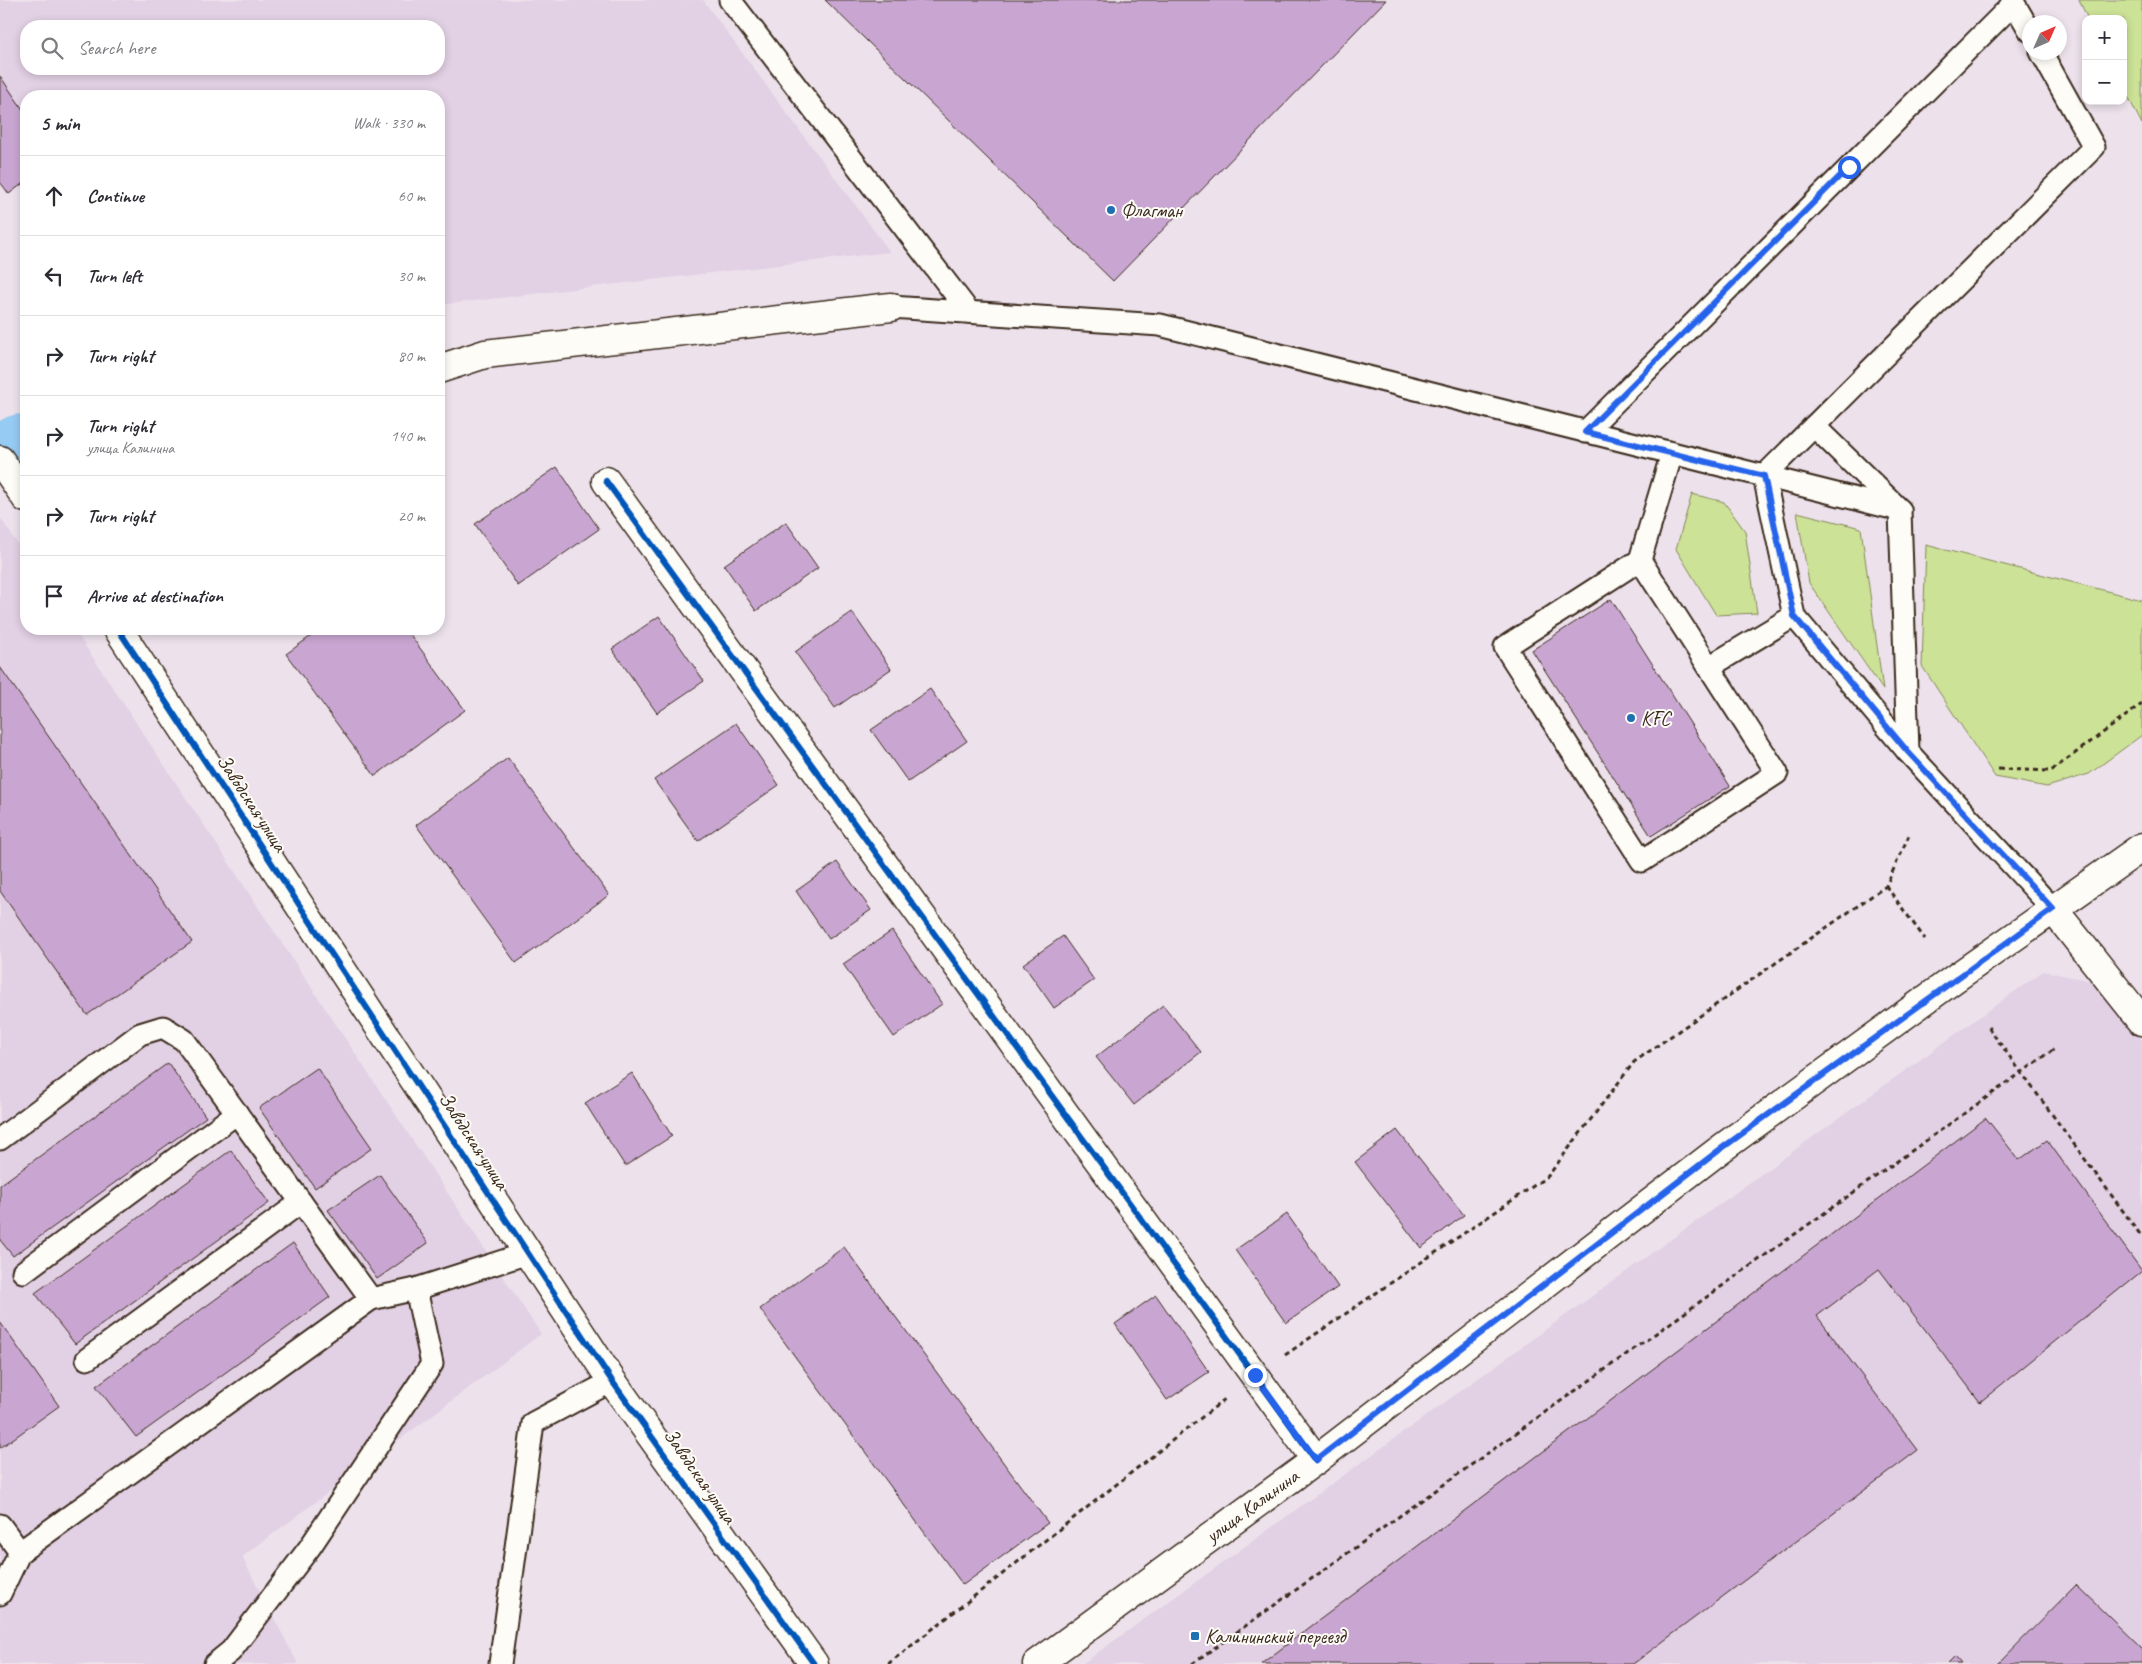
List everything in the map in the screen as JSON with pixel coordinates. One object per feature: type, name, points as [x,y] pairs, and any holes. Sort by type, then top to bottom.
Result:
[{"type":"street","points":[[445,367],[484,354],[891,307]]},
{"type":"street","points":[[0,460],[20,489]]},
{"type":"street","points":[[606,481],[1316,1460]]},
{"type":"street","name":"Заводская улица","points":[[122,635],[612,1381],[814,1664]]},
{"type":"street","name":"улица Калинина","points":[[1037,1664],[1316,1460],[1718,1151],[2142,847]]},
{"type":"street","points":[[2053,909],[2142,1021]]},
{"type":"lane","points":[[730,0],[969,312]]},
{"type":"lane","points":[[1585,432],[2013,1],[2022,17]]},
{"type":"lane","points":[[1764,476],[2094,147],[2045,60]]},
{"type":"lane","points":[[891,307],[1160,325],[1900,510]]},
{"type":"lane","points":[[1814,426],[1900,510],[1908,752]]},
{"type":"lane","points":[[1640,560],[1778,773],[1642,861],[1506,647],[1640,560],[1672,453]]},
{"type":"lane","points":[[1764,476],[1794,616],[1908,752],[2053,909]]},
{"type":"lane","points":[[1709,667],[1794,616]]},
{"type":"lane","points":[[0,1139],[140,1034],[163,1027],[184,1040],[371,1299]]},
{"type":"lane","points":[[23,1272],[237,1113]]},
{"type":"lane","points":[[87,1359],[301,1202]]},
{"type":"lane","points":[[0,1594],[20,1552],[371,1299],[416,1289],[528,1253]]},
{"type":"lane","points":[[215,1664],[231,1650],[310,1547],[432,1364],[416,1289]]},
{"type":"lane","points":[[500,1664],[533,1423],[612,1381]]},
{"type":"lane","points":[[0,1525],[20,1552]]},
{"type":"path","points":[[1998,769],[2051,771],[2142,704]]},
{"type":"path","points":[[888,1664],[1255,1375],[1548,1176],[1634,1062],[1886,886],[1910,833]]},
{"type":"path","points":[[1886,886],[1925,939]]},
{"type":"path","points":[[1988,1027],[2142,1237]]},
{"type":"path","points":[[1192,1664],[2056,1048]]},
{"type":"shaded area","points":[[0,0],[703,0],[890,252],[445,304],[445,90],[20,90],[20,156],[0,127]]},
{"type":"shaded area","points":[[0,517],[20,548],[20,635],[78,635],[541,1334],[242,1557],[298,1664],[0,1664]]},
{"type":"shaded area","points":[[2043,971],[2101,983],[2142,1040],[2142,1664],[1082,1664]]},
{"type":"green space","points":[[2079,0],[2142,0],[2142,124],[2127,95],[2127,15],[2086,15]]},
{"type":"green space","points":[[1692,494],[1724,502],[1745,531],[1757,613],[1716,615],[1676,549]]},
{"type":"green space","points":[[1797,512],[1861,528],[1883,690],[1809,583]]},
{"type":"green space","points":[[1926,545],[2142,600],[2142,735],[2089,774],[2047,787],[1995,777],[1922,666]]},
{"type":"building","name":"Флагман","points":[[825,0],[1386,0],[1113,281]]},
{"type":"building","points":[[0,76],[20,105],[20,186],[9,194],[0,182]]},
{"type":"building","points":[[557,467],[599,529],[518,586],[475,524]]},
{"type":"building","points":[[786,522],[818,568],[756,611],[724,565]]},
{"type":"building","name":"KFC","points":[[1611,599],[1730,786],[1651,836],[1532,650]]},
{"type":"building","points":[[852,612],[891,669],[835,708],[795,652]]},
{"type":"building","points":[[659,616],[704,681],[657,713],[612,649]]},
{"type":"building","points":[[313,635],[410,635],[465,710],[375,776],[286,654]]},
{"type":"building","points":[[0,667],[192,942],[87,1015],[0,891]]},
{"type":"building","points":[[930,689],[967,741],[908,782],[871,730]]},
{"type":"building","points":[[736,723],[779,785],[698,841],[654,780]]},
{"type":"building","points":[[508,758],[609,895],[516,963],[416,825]]},
{"type":"building","points":[[837,862],[871,910],[829,939],[796,891]]},
{"type":"building","points":[[892,931],[942,1004],[894,1037],[843,964]]},
{"type":"building","points":[[1063,936],[1094,980],[1054,1008],[1023,964]]},
{"type":"building","points":[[1163,1005],[1201,1052],[1134,1105],[1096,1057]]},
{"type":"building","points":[[168,1063],[206,1117],[13,1256],[0,1240],[0,1185]]},
{"type":"building","points":[[317,1068],[372,1148],[315,1188],[259,1108]]},
{"type":"building","points":[[632,1073],[672,1136],[625,1166],[585,1103]]},
{"type":"building","points":[[1986,1118],[2019,1160],[2047,1140],[2142,1271],[1980,1402],[1879,1269],[1817,1316],[1918,1450],[1633,1664],[1261,1664]]},
{"type":"building","points":[[1397,1130],[1464,1215],[1421,1248],[1355,1162]]},
{"type":"building","points":[[231,1150],[269,1203],[75,1344],[35,1293]]},
{"type":"building","points":[[380,1175],[428,1243],[377,1279],[328,1210]]},
{"type":"building","points":[[1287,1214],[1338,1287],[1286,1323],[1235,1250]]},
{"type":"building","points":[[293,1243],[330,1297],[136,1437],[96,1386]]},
{"type":"building","points":[[844,1247],[1048,1523],[963,1585],[760,1309]]},
{"type":"building","points":[[1156,1295],[1209,1372],[1167,1400],[1115,1324]]},
{"type":"building","points":[[0,1322],[59,1406],[0,1448]]},
{"type":"building","points":[[2076,1585],[2142,1649],[2142,1664],[1998,1664]]},
{"type":"building","points":[[1955,1657],[1961,1664],[1948,1664]]},
{"type":"cycle path","points":[[606,481],[1316,1460]]},
{"type":"cycle path","points":[[122,635],[612,1381],[814,1664]]},
{"type":"place","name":"Флагман","points":[[1111,210]]},
{"type":"place","name":"KFC","points":[[1631,718]]},
{"type":"place","name":"Калининский переезд","points":[[1195,1636]]},
{"type":"route","points":[[1255,1375],[1316,1460],[1718,1151],[2053,909],[1908,752],[1794,616],[1764,476],[1585,432],[1849,167]]}]
